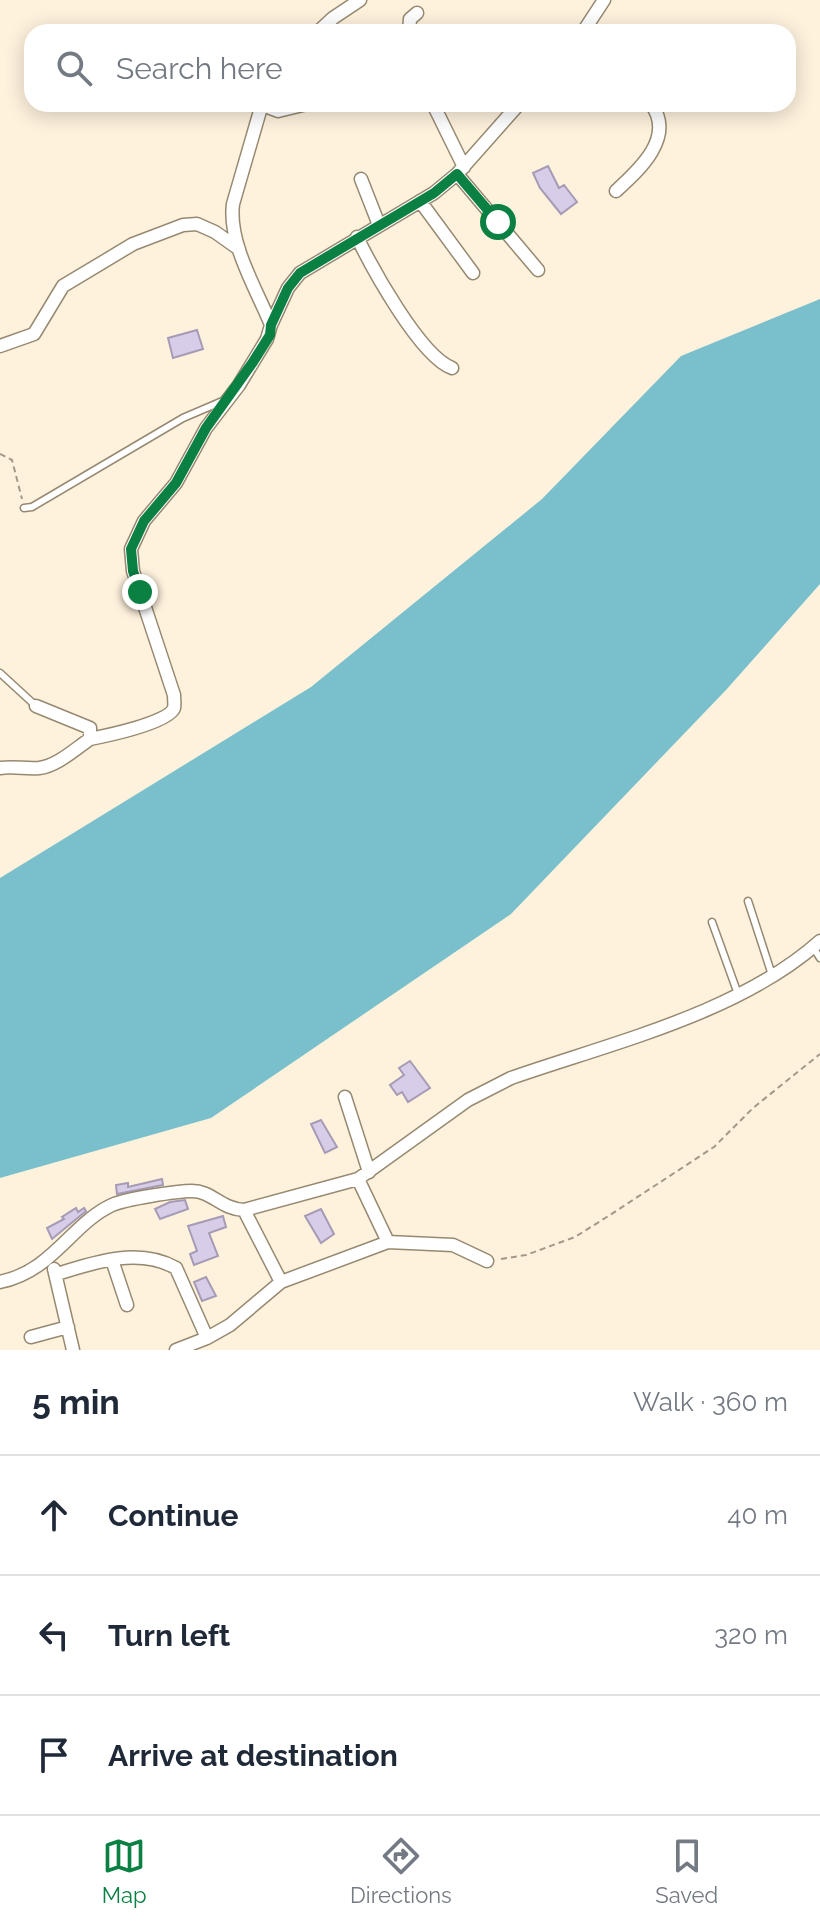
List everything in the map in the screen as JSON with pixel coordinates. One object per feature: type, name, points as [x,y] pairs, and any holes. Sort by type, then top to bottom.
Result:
[{"type":"street","points":[[327,24],[360,0]]},
{"type":"street","points":[[590,24],[604,0]]},
{"type":"street","points":[[410,24],[410,19],[417,13]]},
{"type":"street","points":[[260,112],[231,218],[239,249],[271,325]]},
{"type":"street","points":[[436,112],[460,171],[538,270]]},
{"type":"street","points":[[0,768],[46,766],[90,739],[146,725],[170,714],[174,708],[174,695],[133,571],[131,549],[144,521],[176,483],[206,428],[267,339],[288,288],[300,273],[420,201],[460,171],[512,112]]},
{"type":"street","points":[[616,191],[642,168],[655,148],[659,127],[657,112]]},
{"type":"street","points":[[361,179],[379,225]]},
{"type":"street","points":[[420,201],[473,273]]},
{"type":"street","points":[[0,346],[34,334],[63,286],[133,244],[183,225],[197,224],[239,249]]},
{"type":"street","points":[[357,237],[374,272],[401,313],[424,344],[452,368]]},
{"type":"street","points":[[36,706],[90,728],[90,739]]},
{"type":"street","points":[[0,1282],[50,1258],[98,1214],[114,1204],[193,1191],[214,1198],[225,1207],[244,1210],[364,1175],[487,1088],[706,1010],[818,949]]},
{"type":"street","points":[[345,1097],[364,1175],[388,1242]]},
{"type":"street","points":[[244,1210],[281,1282]]},
{"type":"street","points":[[176,1350],[230,1325],[281,1282],[388,1242],[453,1245],[487,1261]]},
{"type":"street","points":[[57,1274],[112,1260],[150,1257],[176,1268],[207,1338]]},
{"type":"street","points":[[50,1258],[57,1274],[73,1350]]},
{"type":"street","points":[[112,1260],[127,1305]]},
{"type":"street","points":[[31,1337],[68,1327]]},
{"type":"lane","points":[[24,508],[32,507],[183,418],[228,399]]},
{"type":"lane","points":[[0,673],[36,706]]},
{"type":"lane","points":[[748,901],[772,975]]},
{"type":"lane","points":[[712,922],[738,994]]},
{"type":"path","points":[[0,454],[12,460],[24,508]]},
{"type":"path","points":[[487,1261],[526,1255],[575,1237],[714,1147],[753,1108],[820,1054]]},
{"type":"water","points":[[820,299],[820,584],[726,690],[511,914],[211,1118],[0,1178],[0,878],[311,687],[542,499],[681,356]]},
{"type":"building","points":[[548,166],[559,188],[564,185],[577,202],[561,214],[540,188],[533,173]]},
{"type":"building","points":[[197,330],[203,349],[173,358],[168,338]]},
{"type":"building","points":[[410,1061],[430,1088],[408,1102],[402,1092],[397,1095],[390,1085],[404,1075],[399,1068]]},
{"type":"building","points":[[321,1120],[337,1147],[325,1153],[311,1124]]},
{"type":"building","points":[[162,1179],[163,1185],[117,1194],[116,1185],[128,1183],[128,1187]]},
{"type":"building","points":[[185,1200],[188,1209],[160,1219],[155,1209]]},
{"type":"building","points":[[76,1208],[78,1212],[84,1208],[86,1211],[52,1239],[47,1228]]},
{"type":"building","points":[[321,1209],[334,1234],[321,1243],[305,1216]]},
{"type":"building","points":[[223,1216],[226,1227],[209,1233],[218,1256],[194,1265],[190,1254],[197,1251],[188,1226]]},
{"type":"building","points":[[206,1277],[216,1296],[202,1301],[194,1282]]},
{"type":"route","points":[[140,592],[133,571],[131,549],[144,521],[176,483],[206,428],[239,385],[270,335],[271,325],[288,288],[300,273],[434,193],[457,174],[498,222]]}]
